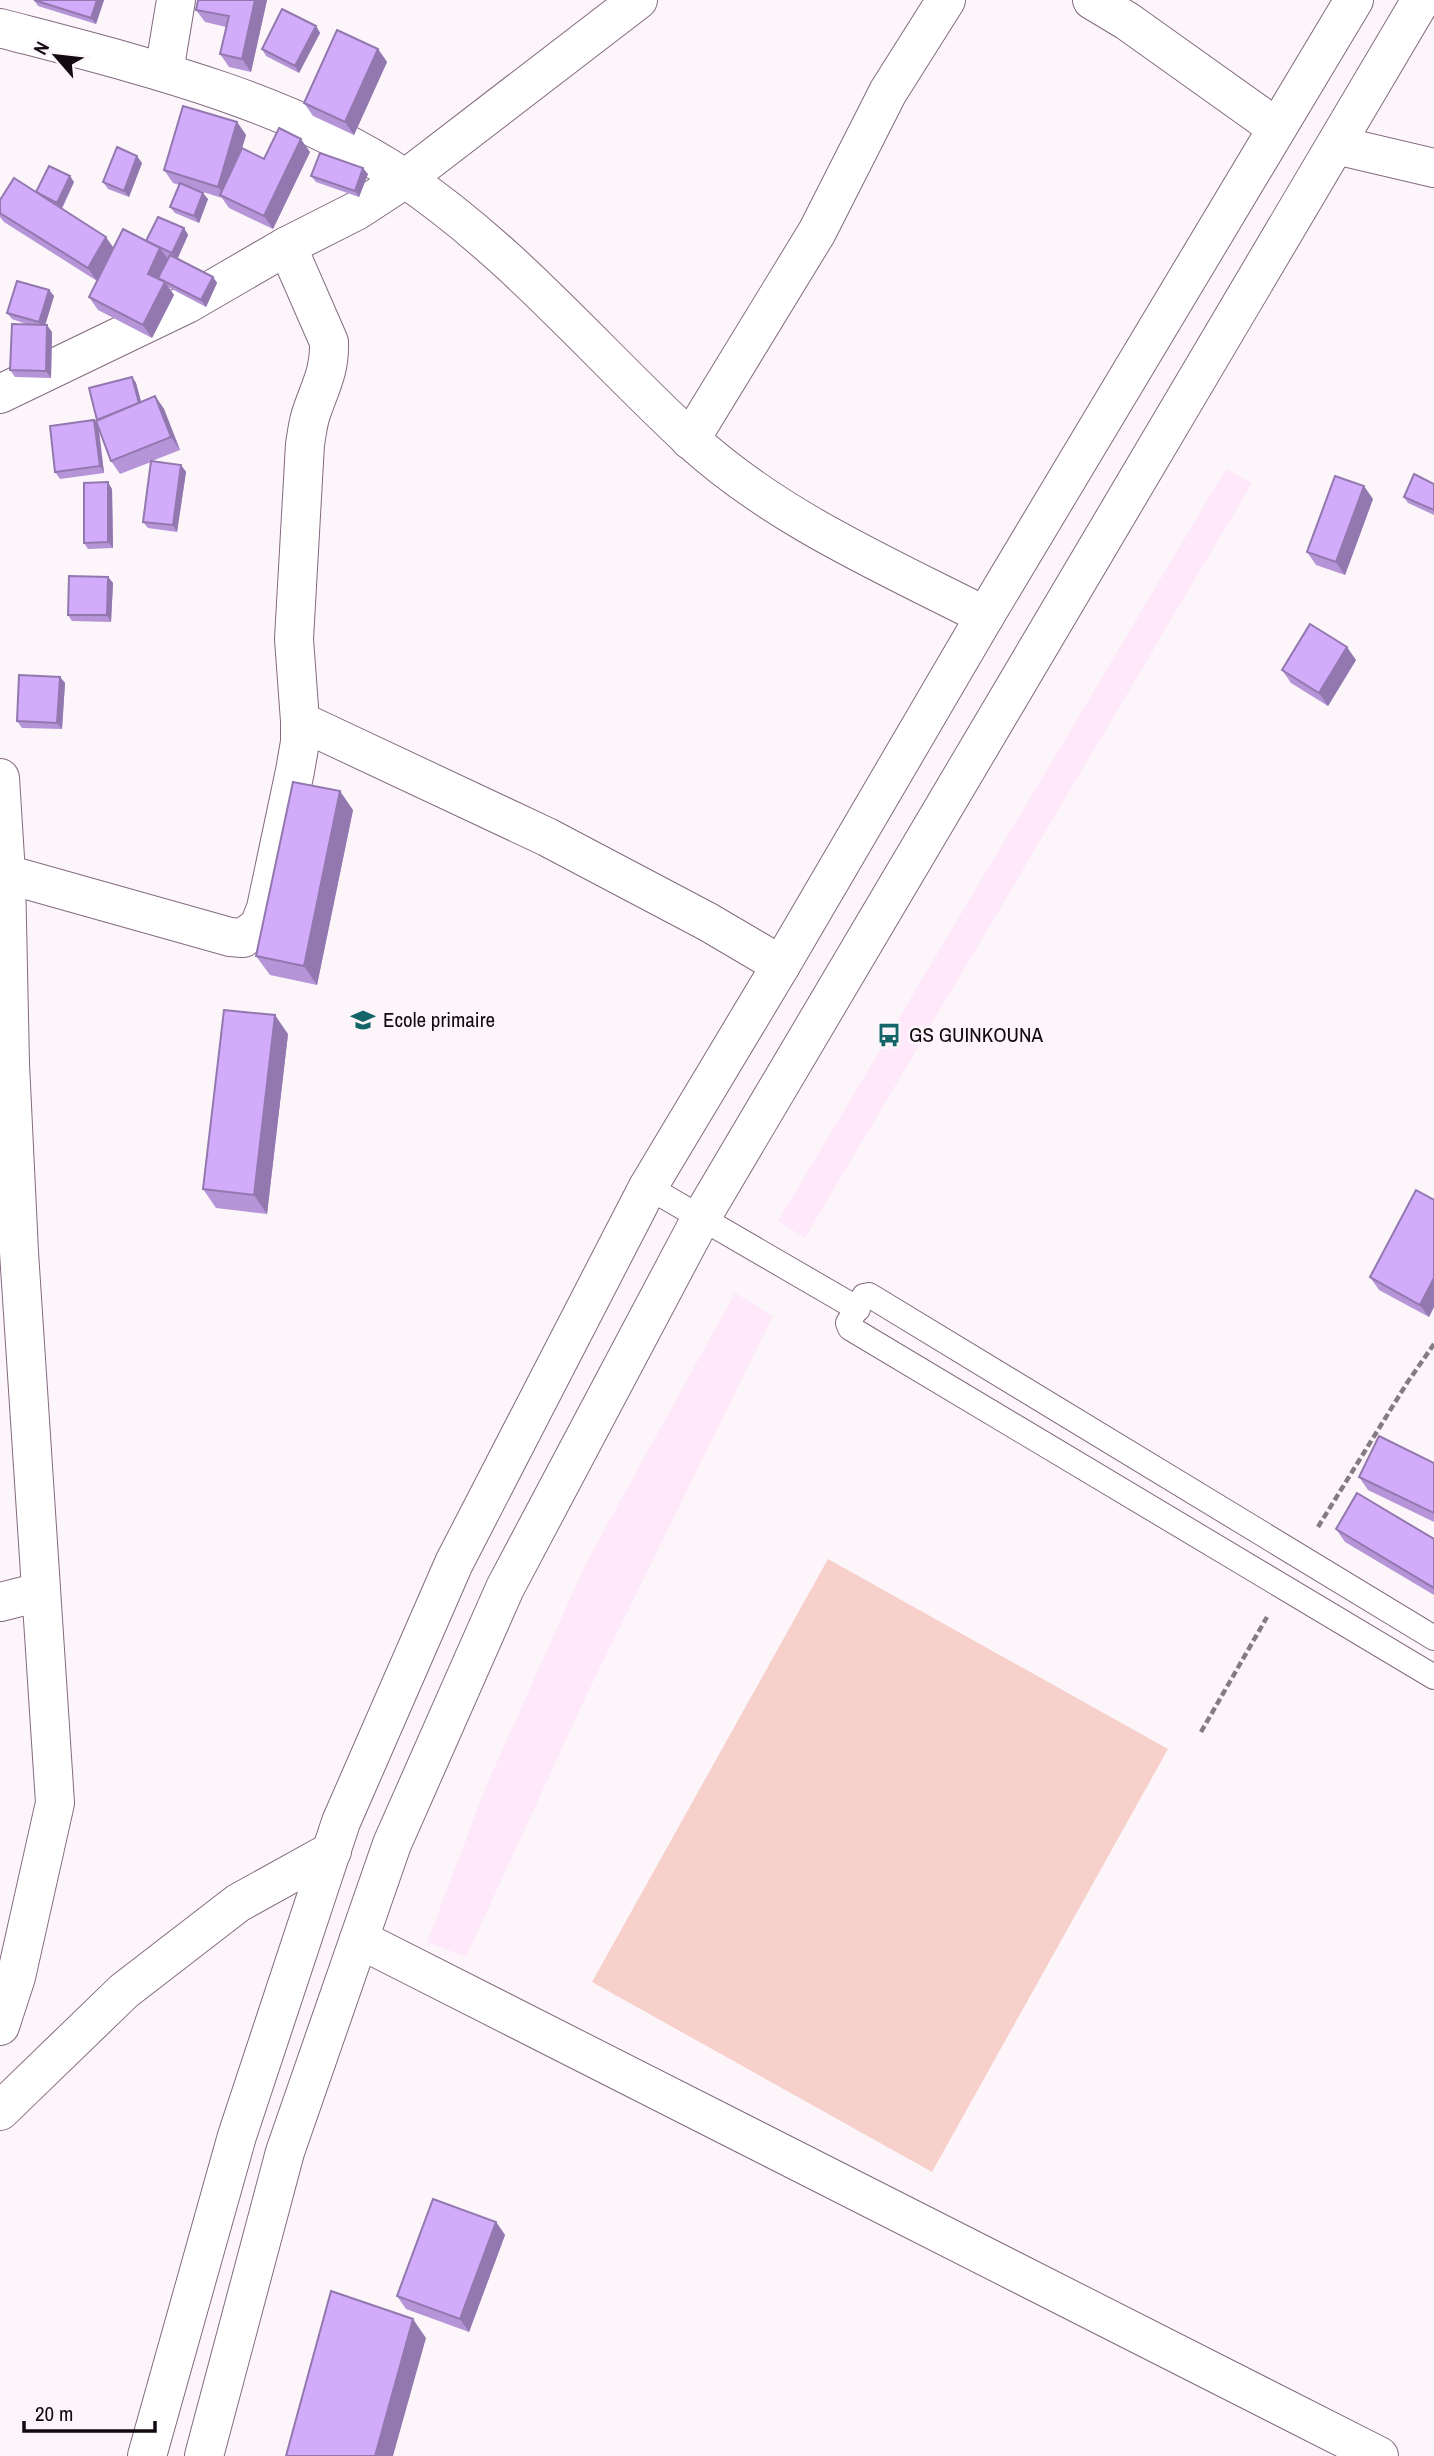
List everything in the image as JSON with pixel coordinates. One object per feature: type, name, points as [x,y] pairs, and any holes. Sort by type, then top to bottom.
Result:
[{"type":"street","points":[[164,72],[176,0]]},
{"type":"street","points":[[0,394],[187,304],[287,246],[356,211],[405,179],[638,0]]},
{"type":"street","points":[[691,440],[817,232],[888,92],[946,0]]},
{"type":"street","points":[[1092,0],[1127,21],[1277,128]]},
{"type":"street","points":[[147,2456],[237,2136],[341,1822],[454,1563],[648,1187],[985,616],[1354,0]]},
{"type":"street","points":[[204,2456],[285,2152],[393,1844],[505,1588],[701,1218],[1421,0]]},
{"type":"street","points":[[0,28],[164,72],[331,135],[405,179],[530,280],[691,440],[755,493],[818,530],[985,616]]},
{"type":"street","points":[[1336,145],[1434,168]]},
{"type":"street","points":[[6,874],[230,937],[243,938],[259,926],[266,908],[300,741],[294,639],[305,444],[311,413],[326,375],[329,359],[329,342],[287,246]]},
{"type":"street","points":[[300,721],[547,837],[708,922],[781,965]]},
{"type":"street","points":[[0,778],[6,874],[4,949],[17,1211],[55,1803],[16,1977],[1,2017]]},
{"type":"street","points":[[0,1602],[40,1592]]},
{"type":"street","points":[[0,2111],[124,1991],[239,1903],[332,1851]]},
{"type":"street","points":[[359,1939],[1379,2456]]},
{"type":"lane","points":[[648,1187],[858,1308]]},
{"type":"lane","points":[[1434,1638],[869,1295],[864,1296],[848,1323],[850,1328],[1434,1677]]},
{"type":"shaded area","points":[[1226,469],[1252,483],[805,1238],[778,1221]]},
{"type":"shaded area","points":[[735,1293],[773,1316],[586,1696],[466,1957],[427,1942],[487,1784],[587,1561]]},
{"type":"shaded area","points":[[828,1559],[1168,1749],[932,2172],[592,1982]]},
{"type":"building","points":[[34,0],[97,0],[91,18]]},
{"type":"building","points":[[198,0],[255,0],[242,59],[220,54],[229,16],[196,10]]},
{"type":"building","points":[[282,9],[316,26],[295,66],[262,49]]},
{"type":"building","points":[[337,30],[378,49],[345,122],[304,103]]},
{"type":"building","points":[[183,106],[237,122],[218,187],[164,170]]},
{"type":"building","points":[[279,128],[301,139],[264,216],[220,195],[242,148],[264,159]]},
{"type":"building","points":[[117,147],[137,156],[124,191],[103,182]]},
{"type":"building","points":[[320,153],[363,168],[355,191],[311,176]]},
{"type":"building","points":[[49,166],[70,176],[57,203],[36,192]]},
{"type":"building","points":[[14,178],[106,237],[88,268],[0,213],[0,200]]},
{"type":"building","points":[[180,183],[203,193],[194,216],[170,207]]},
{"type":"building","points":[[158,217],[184,228],[172,253],[146,241]]},
{"type":"building","points":[[123,229],[160,248],[148,274],[165,282],[143,325],[89,297]]},
{"type":"building","points":[[170,255],[213,277],[201,300],[158,278]]},
{"type":"building","points":[[17,281],[49,290],[39,322],[7,313]]},
{"type":"building","points":[[12,324],[47,325],[46,371],[10,370]]},
{"type":"building","points":[[132,377],[139,403],[97,420],[89,388]]},
{"type":"building","points":[[155,396],[171,437],[111,461],[96,421]]},
{"type":"building","points":[[94,420],[100,466],[55,472],[50,426]]},
{"type":"building","points":[[151,461],[181,465],[173,525],[143,522]]},
{"type":"building","points":[[1414,474],[1434,484],[1434,510],[1404,497]]},
{"type":"building","points":[[1335,476],[1364,486],[1336,562],[1307,552]]},
{"type":"building","points":[[108,482],[108,542],[84,543],[84,483]]},
{"type":"building","points":[[69,576],[108,577],[107,615],[68,615]]},
{"type":"building","points":[[1310,624],[1347,647],[1319,693],[1282,670]]},
{"type":"building","points":[[19,675],[60,677],[57,723],[17,721]]},
{"type":"building","points":[[293,782],[340,791],[304,966],[256,956]]},
{"type":"building","points":[[224,1010],[275,1015],[254,1195],[203,1189]]},
{"type":"building","points":[[1416,1190],[1434,1200],[1434,1278],[1420,1305],[1370,1277]]},
{"type":"building","points":[[1379,1436],[1434,1463],[1434,1513],[1359,1477]]},
{"type":"building","points":[[1357,1493],[1434,1539],[1434,1588],[1336,1529]]},
{"type":"building","points":[[433,2199],[496,2222],[460,2319],[397,2296]]},
{"type":"building","points":[[331,2291],[413,2319],[375,2456],[286,2456]]},
{"type":"place","name":"Ecole primaire","points":[[363,1020]]},
{"type":"place","name":"GS GUINKOUNA","points":[[889,1035]]}]
